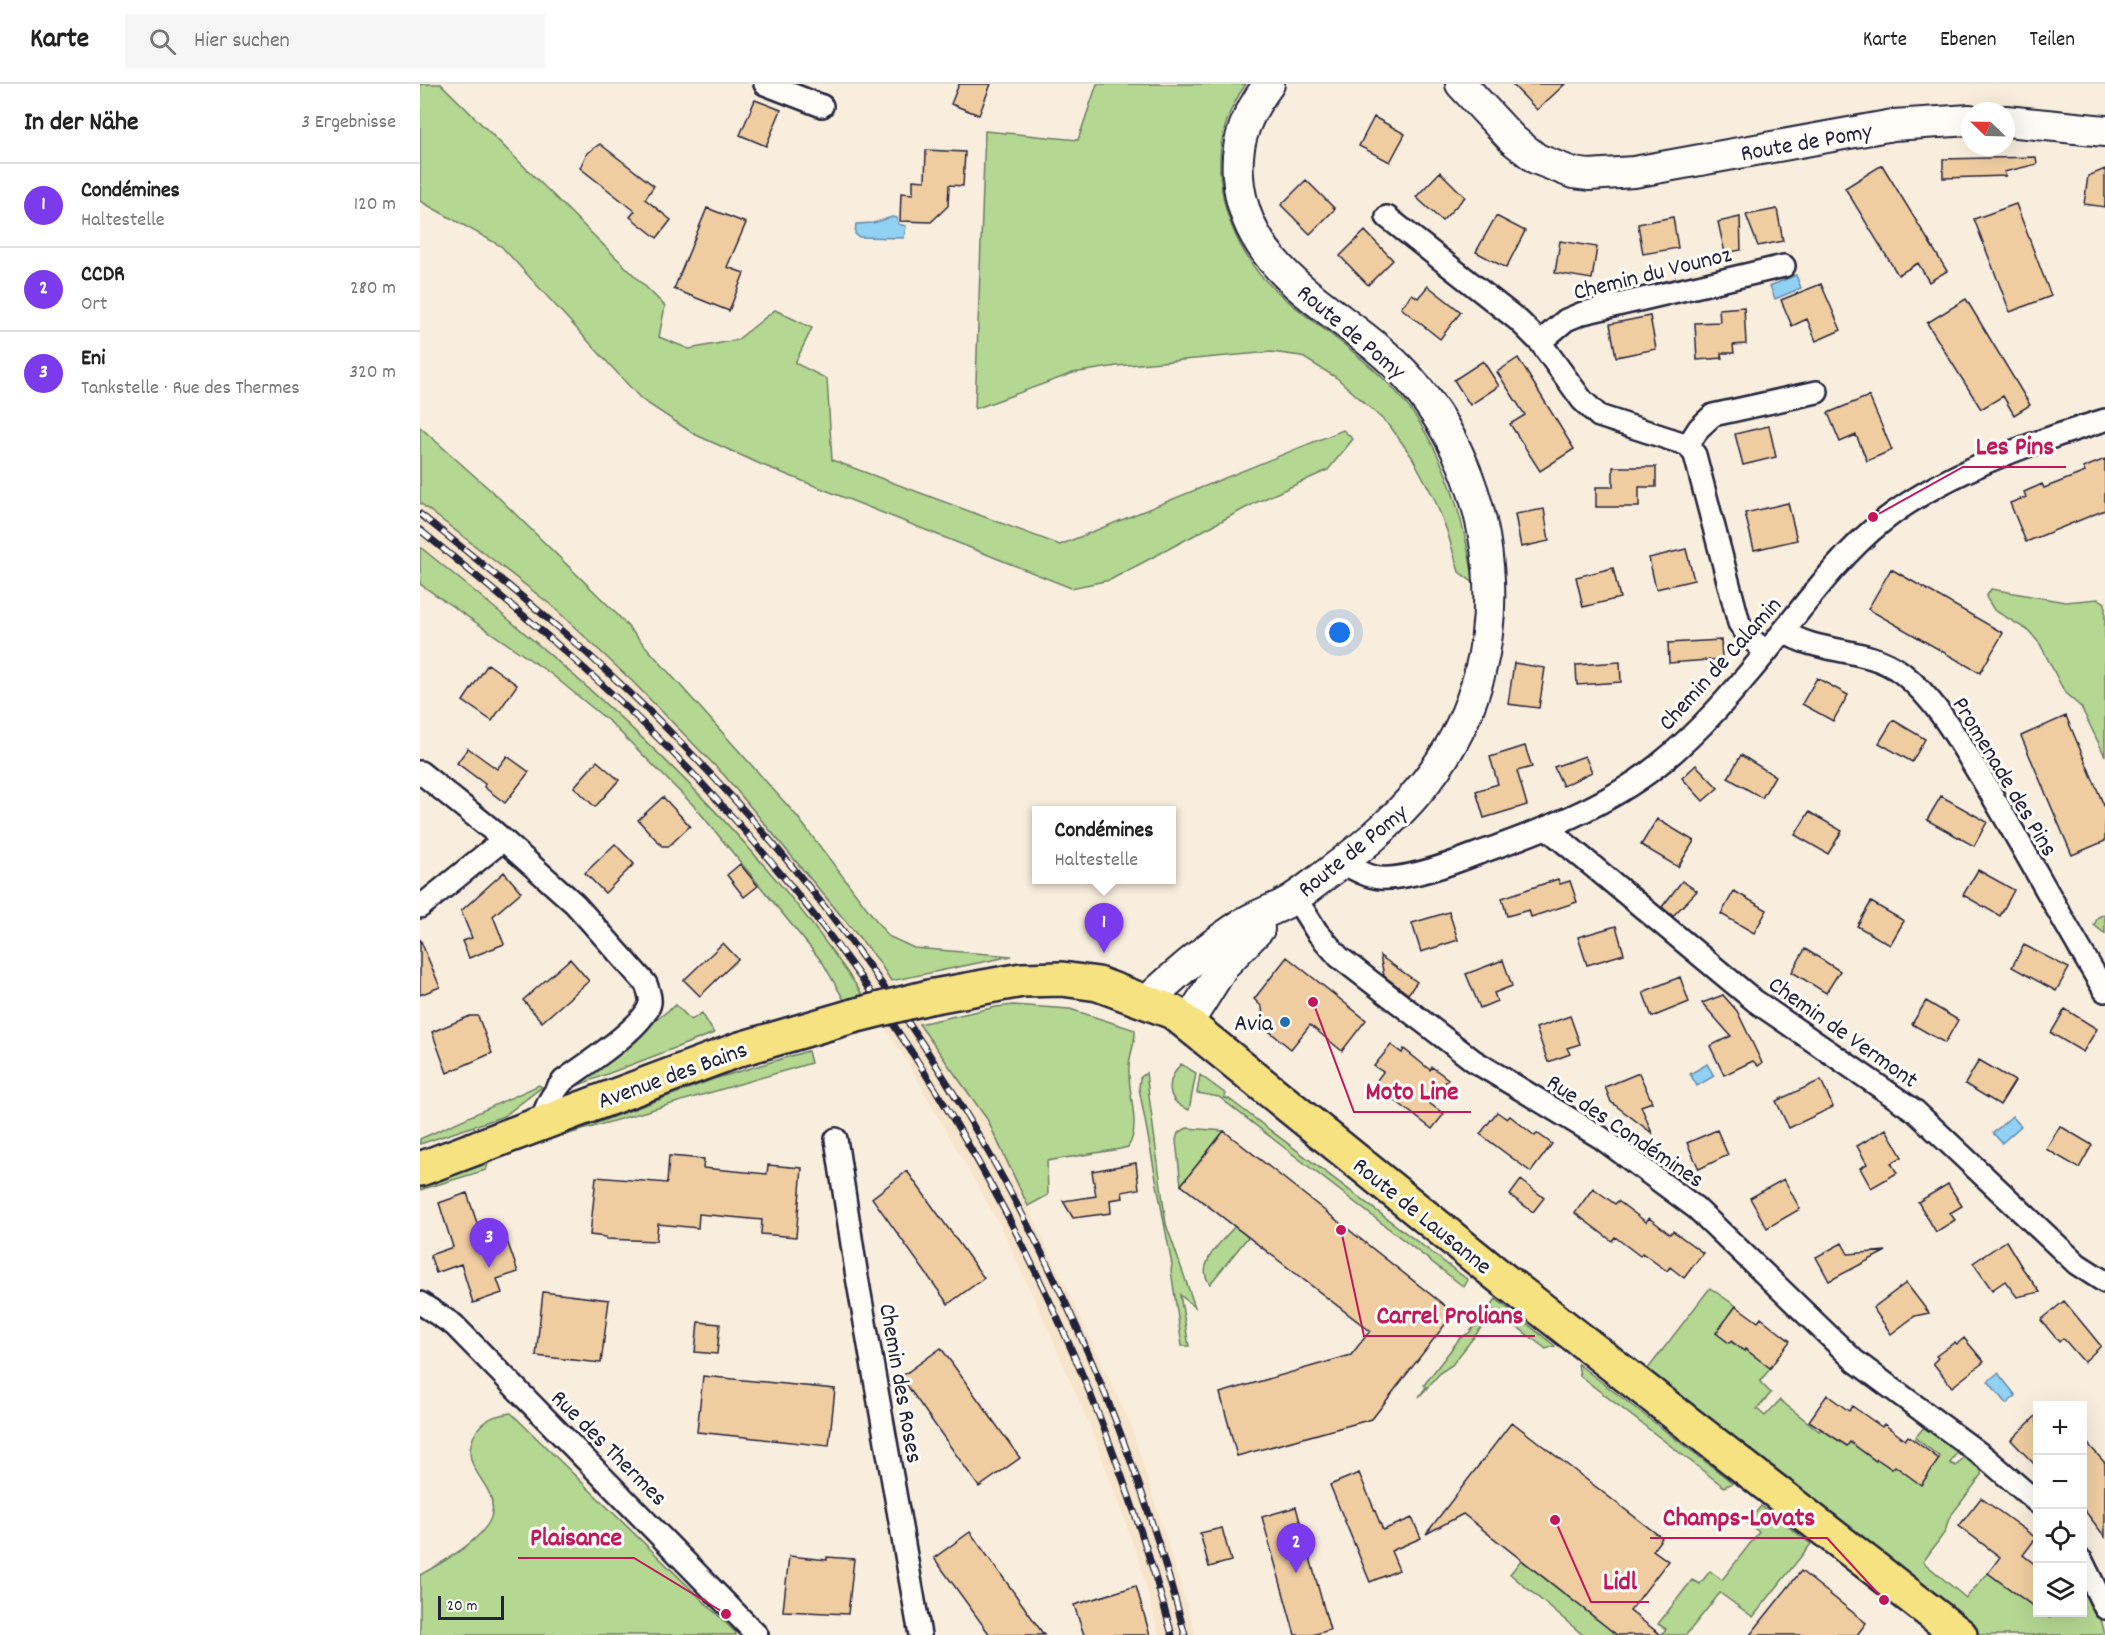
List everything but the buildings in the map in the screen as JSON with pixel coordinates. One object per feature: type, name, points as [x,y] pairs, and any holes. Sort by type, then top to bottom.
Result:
[{"type":"main road","name":"Route de Pomy","points":[[1189,1022],[1224,965],[1291,900],[1380,833],[1413,800],[1437,768],[1468,706],[1484,650],[1489,620],[1489,564],[1478,506],[1447,430],[1410,380],[1386,356],[1303,291],[1273,262],[1250,228],[1239,198],[1236,156],[1250,112],[1269,84]]},
{"type":"main road","name":"Route de Pomy","points":[[1461,84],[1513,140],[1537,159],[1573,173],[1589,175],[1634,172],[1893,125],[1961,121]]},
{"type":"main road","points":[[2015,122],[2105,131]]},
{"type":"main road","name":"Route de Pomy","points":[[1148,1000],[1202,952],[1246,922],[1291,900]]},
{"type":"main road","name":"Route de Lausanne","points":[[929,997],[999,983],[1062,979],[1098,984],[1148,1000],[1189,1022],[1267,1090],[1483,1264],[1960,1635]]},
{"type":"main road","name":"Avenue des Bains","points":[[420,1169],[542,1121],[740,1049],[853,1016],[929,997]]},
{"type":"street","points":[[765,84],[822,106]]},
{"type":"street","points":[[1387,218],[1519,321],[1540,342],[1582,400],[1599,416],[1688,445],[1695,455],[1738,623],[1766,652]]},
{"type":"street","name":"Chemin du Vounoz","points":[[1540,342],[1566,320],[1583,313],[1784,266]]},
{"type":"street","points":[[1688,445],[1699,428],[1713,415],[1818,392]]},
{"type":"street","name":"Chemin de Calamin","points":[[1342,863],[1361,873],[1380,878],[1399,876],[1463,859],[1548,829],[1608,798],[1656,767],[1690,738],[1850,552],[1881,522],[1929,489],[1980,466],[2105,420]]},
{"type":"street","name":"Promenade des Pins","points":[[1783,631],[1796,640],[1864,655],[1882,663],[1900,672],[1928,698],[1946,721],[2006,817],[2046,892],[2105,991]]},
{"type":"street","points":[[420,772],[503,840],[575,904],[646,984],[650,994],[650,1003],[637,1023],[559,1086],[547,1102],[542,1121]]},
{"type":"street","name":"Chemin de Vermont","points":[[1548,829],[1755,1001],[1915,1111],[2077,1264],[2105,1282]]},
{"type":"street","points":[[420,907],[503,840]]},
{"type":"street","name":"Rue des Condémines","points":[[1291,900],[1339,957],[1474,1061],[1600,1137],[1665,1183],[1728,1237],[1855,1361],[1987,1459],[2033,1499]]},
{"type":"street","name":"Chemin des Roses","points":[[836,1139],[853,1254],[920,1635]]},
{"type":"street","name":"Rue des Thermes","points":[[420,1303],[454,1324],[757,1635]]},
{"type":"street","points":[[2083,1563],[2105,1608]]},
{"type":"shaded area","points":[[420,503],[551,605],[632,681],[724,775],[878,960],[987,1119],[1130,1423],[1196,1635],[1159,1635],[1138,1557],[1096,1441],[1002,1229],[906,1060],[856,984],[781,884],[702,795],[610,707],[524,631],[420,547]]},
{"type":"green space","points":[[420,84],[441,84],[665,306],[659,337],[689,349],[737,340],[775,310],[812,328],[795,363],[827,379],[832,460],[1060,545],[1343,430],[1353,439],[1328,470],[1255,503],[1110,580],[1071,588],[760,464],[694,434],[641,399],[501,246],[420,201]]},
{"type":"green space","points":[[1097,84],[1246,84],[1232,107],[1224,131],[1220,156],[1225,206],[1234,230],[1245,253],[1260,275],[1290,303],[1371,367],[1405,402],[1421,425],[1435,450],[1455,501],[1474,583],[1459,572],[1434,498],[1412,457],[1390,426],[1337,378],[1301,356],[1271,352],[1117,366],[1073,373],[975,409],[985,131],[1078,140]]},
{"type":"green space","points":[[420,427],[497,496],[614,611],[796,815],[888,936],[914,948],[1012,956],[891,981],[878,960],[724,775],[632,681],[551,605],[420,503]]},
{"type":"green space","points":[[420,547],[545,651],[666,761],[776,880],[827,944],[873,1011],[853,1016],[823,963],[696,808],[611,723],[551,674],[420,584]]},
{"type":"green space","points":[[1991,589],[2065,602],[2099,599],[2105,603],[2105,756],[2081,707],[2065,693],[2040,644],[2029,631],[1994,610],[1986,597]]},
{"type":"green space","points":[[2105,914],[2105,934],[2094,925],[2098,917]]},
{"type":"green space","points":[[676,1005],[691,1020],[702,1013],[714,1033],[571,1088],[571,1083]]},
{"type":"green space","points":[[1013,1005],[1070,1009],[1135,1030],[1129,1067],[1134,1129],[1128,1147],[1047,1161],[1048,1195],[1028,1206],[987,1119],[919,1024]]},
{"type":"green space","points":[[808,1051],[811,1063],[562,1136],[714,1079]]},
{"type":"green space","points":[[1181,1064],[1196,1073],[1189,1110],[1176,1102],[1170,1090],[1172,1077]]},
{"type":"green space","points":[[1146,1073],[1166,1224],[1195,1307],[1180,1295],[1189,1346],[1182,1346],[1172,1265],[1139,1088],[1140,1078]]},
{"type":"green space","points":[[1200,1075],[1226,1094],[1224,1098],[1229,1099],[1468,1280],[1464,1287],[1219,1097],[1197,1093]]},
{"type":"green space","points":[[539,1085],[542,1087],[504,1116],[420,1144],[420,1139]]},
{"type":"green space","points":[[1187,1128],[1224,1131],[1181,1185],[1176,1140],[1178,1133]]},
{"type":"green space","points":[[490,1158],[486,1170],[420,1190],[420,1183]]},
{"type":"green space","points":[[1235,1226],[1248,1237],[1210,1284],[1205,1269],[1207,1261]]},
{"type":"green space","points":[[1710,1288],[1736,1306],[1716,1333],[1772,1366],[1760,1382],[1771,1393],[1757,1409],[1765,1416],[1780,1400],[1819,1431],[1821,1429],[1847,1446],[1850,1442],[1876,1461],[1877,1459],[1892,1469],[1895,1466],[1921,1484],[1940,1457],[1915,1438],[1924,1427],[1958,1451],[1950,1463],[1956,1466],[1965,1456],[1981,1466],[1981,1476],[1949,1518],[1945,1532],[1923,1562],[1966,1598],[1988,1573],[2033,1606],[2033,1617],[2087,1617],[2087,1591],[2100,1615],[2105,1635],[1978,1635],[1647,1370]]},
{"type":"green space","points":[[1496,1299],[1555,1346],[1546,1349],[1495,1310],[1452,1365],[1441,1372],[1419,1397],[1426,1387],[1424,1385],[1460,1338],[1469,1333]]},
{"type":"green space","points":[[1578,1364],[1733,1483],[1724,1487],[1580,1376]]},
{"type":"green space","points":[[511,1413],[736,1635],[420,1635],[420,1575],[451,1557],[473,1540],[489,1522],[492,1513],[489,1492],[470,1456],[476,1432],[491,1418]]},
{"type":"green space","points":[[1761,1506],[1811,1544],[1753,1617],[1720,1593],[1686,1635],[1661,1635],[1666,1629],[1658,1624],[1692,1580],[1700,1584],[1710,1571],[1722,1580],[1759,1532],[1747,1523]]},
{"type":"green space","points":[[1521,1560],[1617,1635],[1583,1635],[1510,1574]]},
{"type":"water","points":[[892,217],[897,218],[898,224],[906,226],[904,238],[859,237],[855,234],[856,224],[873,223]]},
{"type":"water","points":[[1796,275],[1801,288],[1775,299],[1770,286]]},
{"type":"water","points":[[1707,1064],[1714,1076],[1697,1086],[1690,1074]]},
{"type":"water","points":[[2012,1116],[2021,1126],[2002,1143],[1993,1133]]},
{"type":"water","points":[[1998,1373],[2016,1396],[2006,1404],[1988,1381]]},
{"type":"railway","points":[[420,514],[554,624],[619,682],[681,743],[769,839],[849,940],[924,1046],[991,1156],[1051,1271],[1103,1389],[1148,1511],[1185,1635]]},
{"type":"railway","points":[[420,530],[569,655],[641,721],[709,791],[789,883],[862,980],[930,1081],[991,1185],[1046,1293],[1094,1404],[1136,1518],[1172,1635]]},
{"type":"place","name":"Les Pins","points":[[1873,517]]},
{"type":"place","name":"Condémines","points":[[1104,953]]},
{"type":"place","name":"Moto Line","points":[[1313,1002]]},
{"type":"place","name":"Avia","points":[[1285,1022]]},
{"type":"place","name":"Carrel Prolians","points":[[1341,1230]]},
{"type":"place","name":"Eni","points":[[489,1268]]},
{"type":"place","name":"Lidl","points":[[1555,1520]]},
{"type":"place","name":"CCDR","points":[[1296,1573]]},
{"type":"place","name":"Champs-Lovats","points":[[1884,1600]]},
{"type":"place","name":"Plaisance","points":[[726,1614]]}]
